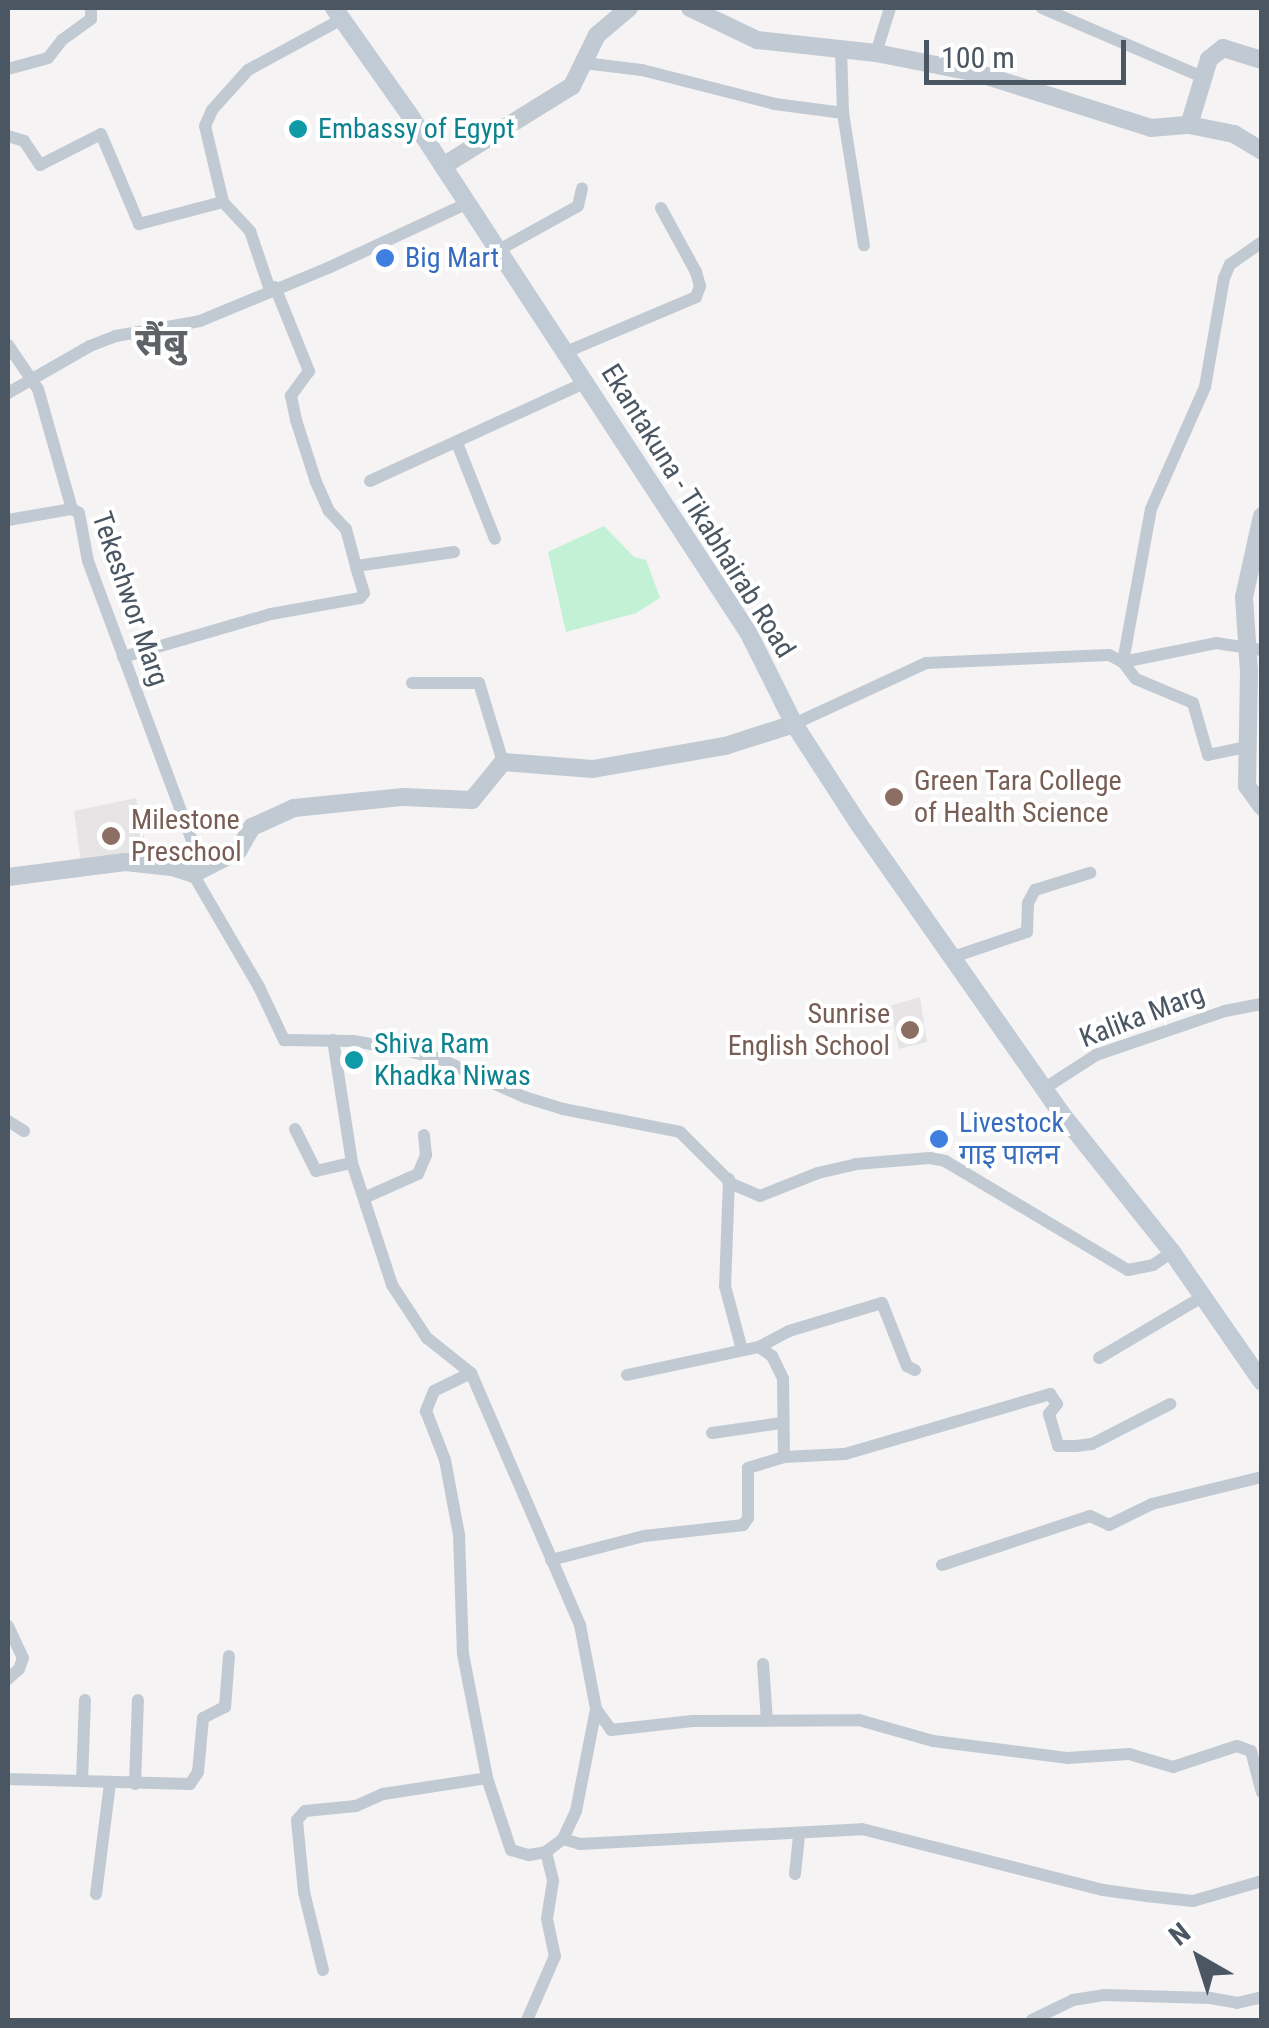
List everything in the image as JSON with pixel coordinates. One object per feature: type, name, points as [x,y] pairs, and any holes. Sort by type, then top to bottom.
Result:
[{"type":"main road","name":"Ekantakuna - Tikabhairab Road","points":[[338,13],[468,203],[748,632],[794,724],[950,958],[1172,1252],[1262,1382]]},
{"type":"street","points":[[8,69],[48,58],[62,40],[91,19],[91,8]]},
{"type":"street","points":[[443,166],[572,86],[608,21],[628,8]]},
{"type":"street","points":[[690,8],[757,40],[876,53],[977,72],[1152,128],[1190,125],[1234,134],[1262,151]]},
{"type":"street","points":[[876,53],[890,8]]},
{"type":"street","points":[[1042,8],[1202,77]]},
{"type":"street","points":[[123,657],[271,614],[360,598],[364,593],[346,529],[327,506],[296,420],[291,396],[310,371],[250,231],[224,202],[205,126],[212,110],[248,70],[338,13]]},
{"type":"street","points":[[1190,125],[1209,59],[1224,48],[1262,60]]},
{"type":"street","points":[[841,50],[843,113],[864,245]]},
{"type":"street","points":[[584,62],[642,70],[775,104],[843,113]]},
{"type":"street","points":[[8,136],[24,140],[40,164],[101,134],[138,224],[224,202]]},
{"type":"street","points":[[499,250],[578,206],[582,188]]},
{"type":"street","points":[[8,393],[116,336],[196,322],[328,268],[468,203]]},
{"type":"street","points":[[566,352],[696,298],[700,286],[696,272],[661,208]]},
{"type":"street","points":[[1123,662],[1151,509],[1205,387],[1224,278],[1230,264],[1262,242]]},
{"type":"street","name":"Tekeshwor Marg","points":[[8,345],[32,377],[46,411],[72,510],[79,513],[88,561],[192,840],[192,874]]},
{"type":"street","points":[[370,481],[586,382]]},
{"type":"street","points":[[457,443],[494,539]]},
{"type":"street","points":[[8,520],[72,510]]},
{"type":"street","points":[[1262,516],[1244,597],[1254,647],[1246,786],[1262,807]]},
{"type":"street","points":[[356,566],[454,552]]},
{"type":"street","points":[[1123,662],[1216,643],[1254,647]]},
{"type":"street","points":[[504,762],[593,769],[725,746],[794,724],[926,664],[1109,655],[1123,662],[1136,680],[1193,704],[1208,755],[1246,747]]},
{"type":"street","points":[[412,684],[479,683],[504,762]]},
{"type":"street","points":[[192,874],[238,850],[252,827],[294,808],[403,797],[472,800],[504,762]]},
{"type":"street","points":[[8,876],[126,862],[172,866],[192,874],[259,987],[276,1030],[293,1042],[332,1040],[440,1059],[524,1097],[562,1109],[680,1132],[730,1179],[760,1196],[818,1173],[856,1164],[930,1158],[945,1161],[1128,1270],[1153,1266],[1172,1252]]},
{"type":"street","points":[[950,958],[1027,932],[1028,903],[1035,890],[1090,873]]},
{"type":"street","name":"Kalika Marg","points":[[1045,1088],[1096,1055],[1208,1016],[1262,1004]]},
{"type":"street","points":[[332,1040],[352,1163],[398,1294],[427,1338],[471,1372],[580,1626],[596,1709],[576,1811],[563,1839],[546,1852],[529,1855],[511,1850],[487,1778],[463,1654],[459,1535],[445,1460],[426,1411],[434,1391],[471,1372]]},
{"type":"street","points":[[8,1121],[24,1131]]},
{"type":"street","points":[[296,1129],[316,1171],[352,1163]]},
{"type":"street","points":[[364,1198],[418,1174],[426,1154],[424,1135]]},
{"type":"street","points":[[730,1179],[726,1286],[742,1350]]},
{"type":"street","points":[[1098,1358],[1202,1297]]},
{"type":"street","points":[[627,1375],[759,1347],[788,1331],[882,1303],[906,1366],[916,1370]]},
{"type":"street","points":[[759,1347],[780,1367],[784,1457]]},
{"type":"street","points":[[551,1560],[644,1536],[742,1525],[748,1518],[748,1468],[784,1457],[845,1454],[1050,1394],[1057,1404],[1049,1414],[1058,1446],[1092,1444],[1170,1404]]},
{"type":"street","points":[[712,1432],[781,1423]]},
{"type":"street","points":[[942,1565],[1090,1516],[1108,1525],[1152,1504],[1262,1477]]},
{"type":"street","points":[[8,1626],[23,1658],[19,1669],[8,1679]]},
{"type":"street","points":[[8,1778],[134,1784],[196,1780],[200,1728],[204,1718],[225,1706],[229,1656]]},
{"type":"street","points":[[764,1664],[768,1721]]},
{"type":"street","points":[[82,1781],[85,1700]]},
{"type":"street","points":[[134,1784],[138,1700]]},
{"type":"street","points":[[596,1709],[611,1730],[693,1721],[858,1720],[933,1742],[1067,1758],[1128,1754],[1173,1767],[1237,1746],[1251,1751],[1262,1792]]},
{"type":"street","points":[[323,1970],[296,1843],[298,1820],[306,1811],[356,1806],[383,1794],[487,1778]]},
{"type":"street","points":[[96,1894],[110,1782]]},
{"type":"street","points":[[563,1839],[580,1844],[862,1829],[1103,1890],[1177,1900],[1192,1901],[1262,1882]]},
{"type":"street","points":[[795,1874],[800,1835]]},
{"type":"street","points":[[527,2020],[555,1956],[547,1919],[552,1881],[546,1852]]},
{"type":"street","points":[[1032,2020],[1074,2000],[1104,1995],[1210,1998],[1237,2003],[1262,1997]]},
{"type":"shaded area","name":"Milestone Preschool","points":[[136,798],[150,865],[82,869],[74,811]]},
{"type":"shaded area","name":"Sunrise English School","points":[[920,997],[927,1042],[899,1049],[890,1006]]},
{"type":"green space","points":[[604,526],[634,557],[646,560],[660,598],[636,613],[566,632],[548,552]]},
{"type":"place","name":"Embassy of Egypt","points":[[298,129]]},
{"type":"place","name":"Big Mart","points":[[385,258]]},
{"type":"place","name":"Green Tara College of Health Science","points":[[894,797]]},
{"type":"place","name":"Milestone Preschool","points":[[111,836]]},
{"type":"place","name":"Sunrise English School","points":[[910,1030]]},
{"type":"place","name":"Shiva Ram Khadka Niwas","points":[[354,1060]]},
{"type":"place","name":"Livestock गाइ पालन","points":[[939,1139]]},
{"type":"district","name":"सैंबु","points":[[161,343]]}]
